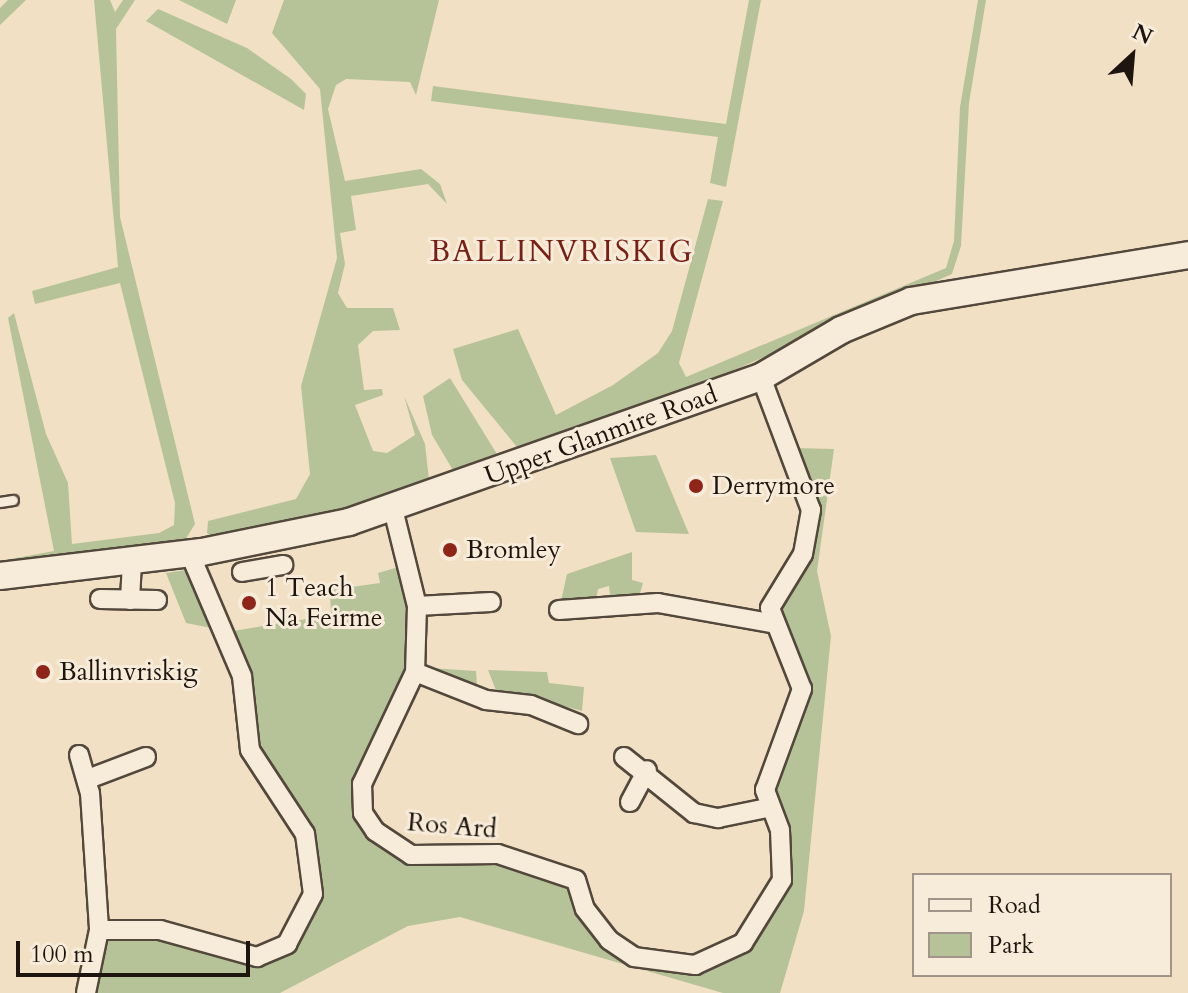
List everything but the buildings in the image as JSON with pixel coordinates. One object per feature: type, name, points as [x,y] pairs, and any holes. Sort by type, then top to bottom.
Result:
[{"type":"main road","name":"Upper Glanmire Road","points":[[0,576],[190,554],[263,555],[761,377],[841,330],[911,301],[1188,255]]},
{"type":"street","points":[[559,610],[658,603],[770,623],[776,591],[803,554],[811,510],[761,377]]},
{"type":"street","name":"Ros Ard","points":[[393,509],[417,606],[415,672],[362,784],[363,813],[375,831],[411,855],[498,854],[576,880],[590,917],[634,957],[695,965],[743,943],[760,925],[782,880],[784,856],[767,808],[772,765],[802,689],[799,669],[770,623]]},
{"type":"street","points":[[99,930],[160,930],[257,957],[287,944],[313,894],[305,834],[250,750],[242,676],[190,554]]},
{"type":"street","points":[[242,572],[263,555],[283,565]]},
{"type":"street","points":[[130,600],[132,561]]},
{"type":"street","points":[[100,599],[157,600]]},
{"type":"street","points":[[417,606],[491,602]]},
{"type":"street","points":[[415,672],[486,700],[531,705],[578,724]]},
{"type":"street","points":[[79,755],[88,779],[99,930],[86,993]]},
{"type":"street","points":[[88,779],[146,757]]},
{"type":"street","points":[[624,757],[647,770],[694,813],[718,818],[767,808]]},
{"type":"street","points":[[630,802],[647,770]]},
{"type":"lane","points":[[0,502],[13,500]]},
{"type":"green space","points":[[8,0],[26,0],[0,25],[0,8]]},
{"type":"green space","points":[[94,0],[110,0],[115,12],[123,0],[135,0],[116,29],[120,217],[195,524],[182,545],[0,561],[54,551],[8,318],[14,313],[46,434],[68,483],[72,544],[159,533],[174,525],[175,503],[120,283],[35,304],[32,291],[118,267]]},
{"type":"green space","points":[[179,0],[236,0],[227,24]]},
{"type":"green space","points":[[284,0],[439,0],[416,95],[410,82],[346,79],[336,85],[328,109],[345,181],[421,169],[440,184],[447,204],[428,184],[351,196],[356,230],[340,233],[345,264],[338,293],[347,308],[393,308],[400,330],[373,331],[358,345],[364,390],[382,389],[383,395],[355,405],[373,451],[387,453],[415,435],[404,396],[425,444],[430,489],[216,540],[207,533],[208,521],[296,499],[310,474],[301,386],[337,258],[320,89],[272,33]]},
{"type":"green space","points":[[749,0],[761,0],[726,187],[710,183],[718,137],[431,101],[433,86],[726,124]]},
{"type":"green space","points":[[978,0],[986,0],[969,103],[961,246],[952,274],[689,390],[517,447],[462,380],[453,349],[518,329],[556,415],[613,385],[658,353],[672,331],[708,199],[723,201],[679,363],[686,377],[946,268],[954,241],[960,107]]},
{"type":"green space","points":[[158,9],[247,48],[291,79],[306,94],[304,110],[146,21]]},
{"type":"green space","points":[[450,378],[500,459],[457,477],[432,435],[423,396]]},
{"type":"green space","points":[[795,448],[834,449],[817,571],[831,636],[804,911],[780,993],[723,993],[460,917],[408,926],[280,993],[96,993],[106,938],[183,942],[240,962],[265,963],[320,885],[320,862],[308,827],[258,757],[233,631],[331,615],[330,590],[380,583],[378,573],[402,566],[411,611],[408,674],[356,789],[384,847],[498,854],[576,880],[590,917],[634,957],[695,965],[743,943],[783,871],[768,811],[801,692],[775,608],[815,535]]},
{"type":"green space","points":[[656,455],[689,534],[636,532],[610,458]]},
{"type":"green space","points":[[632,552],[632,580],[643,583],[637,604],[611,604],[609,586],[598,589],[595,606],[559,610],[567,574]]},
{"type":"green space","points":[[192,569],[221,630],[186,623],[166,573]]},
{"type":"green space","points":[[430,668],[476,671],[477,685],[470,690]]},
{"type":"green space","points":[[488,670],[547,672],[549,683],[584,687],[582,711],[521,694],[499,698]]},
{"type":"place","name":"Derrymore","points":[[696,486]]},
{"type":"place","name":"Bromley","points":[[450,550]]},
{"type":"place","name":"1 Teach Na Feirme","points":[[249,603]]},
{"type":"place","name":"Ballinvriskig","points":[[43,672]]},
{"type":"district","name":"BALLINVRISKIG","points":[[562,252]]}]
